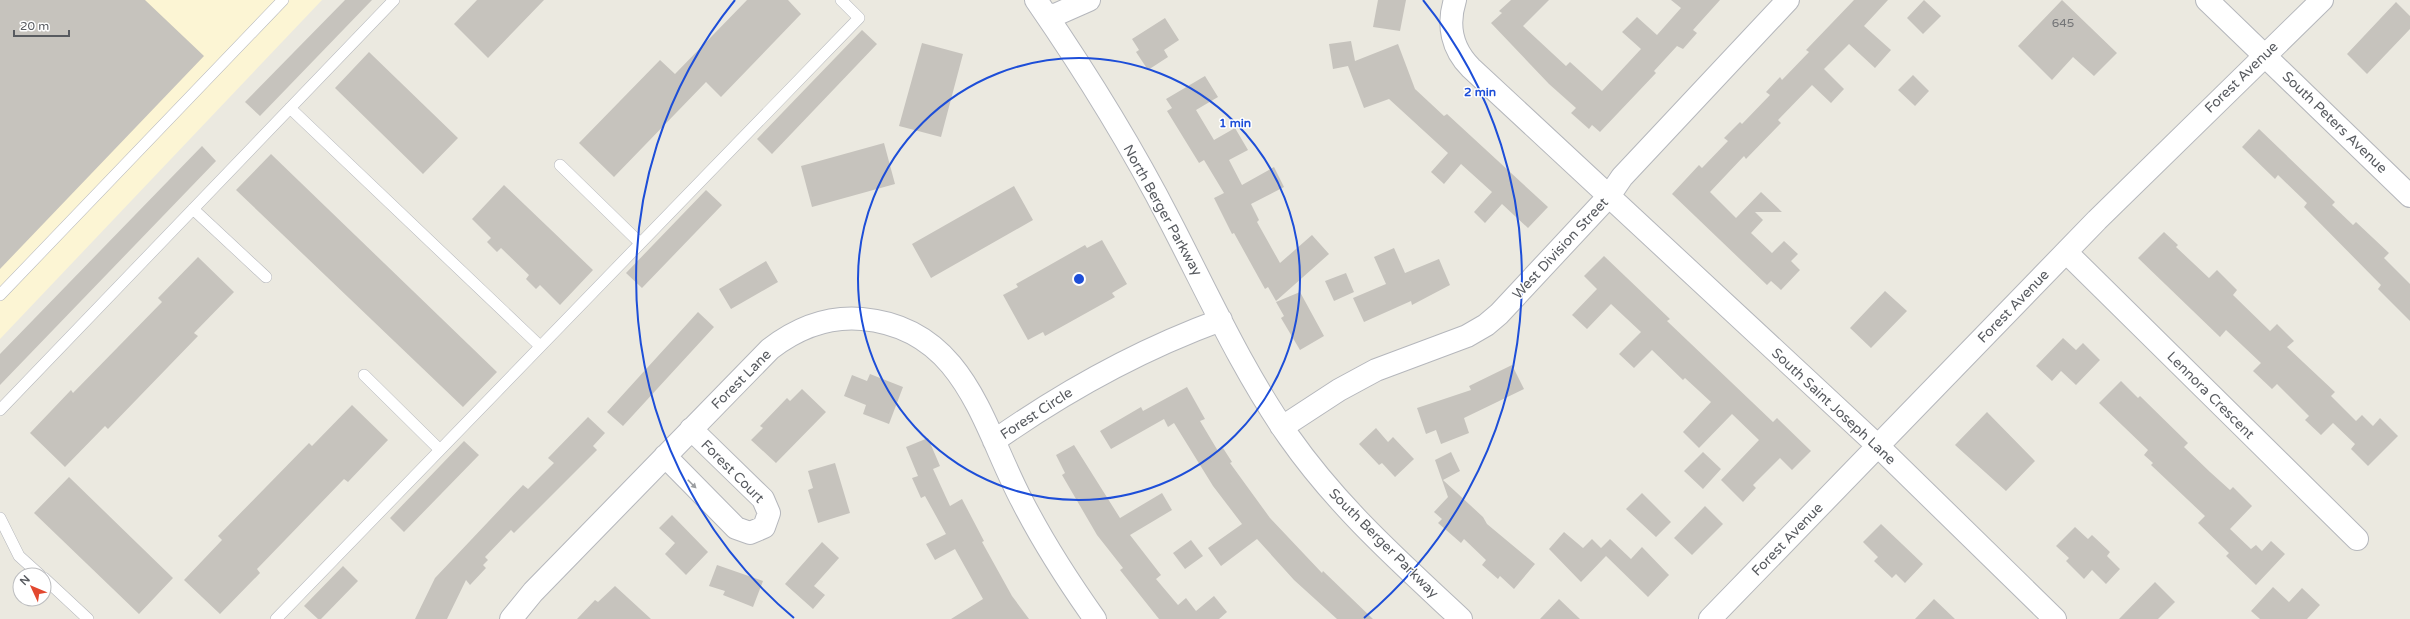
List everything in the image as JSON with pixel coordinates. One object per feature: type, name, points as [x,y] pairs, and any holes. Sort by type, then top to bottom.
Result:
[{"type":"street","points":[[1041,7],[1055,15],[1089,0]]},
{"type":"street","name":"South Saint Joseph Lane","points":[[1455,0],[1451,28],[1455,45],[1463,60],[1878,446],[2055,619]]},
{"type":"street","name":"West Division Street","points":[[1281,426],[1290,422],[1339,390],[1376,370],[1467,336],[1486,325],[1499,314],[1609,196],[1622,177],[1788,0]]},
{"type":"street","name":"South Peters Avenue","points":[[2207,0],[2265,54],[2410,196]]},
{"type":"street","name":"Forest Avenue","points":[[1710,619],[2066,252],[2265,54],[2322,0]]},
{"type":"street","name":"North Berger Parkway","points":[[1041,7],[1137,162],[1248,372],[1281,426]]},
{"type":"street","name":"Lennora Crescent","points":[[2066,252],[2357,539]]},
{"type":"street","name":"Forest Lane","points":[[511,619],[533,592],[760,358],[780,341],[796,332],[822,323],[858,319],[881,322],[902,328],[938,349],[957,369],[967,384],[994,441]]},
{"type":"street","name":"Forest Circle","points":[[1095,619],[1040,534],[994,441],[1049,403],[1113,367],[1153,347],[1221,320]]},
{"type":"street","name":"South Berger Parkway","points":[[1281,426],[1311,466],[1352,514],[1462,619]]},
{"type":"street","name":"Forest Court","points":[[665,456],[736,528],[750,533],[764,527],[769,513],[763,499],[691,429]]},
{"type":"lane","points":[[0,295],[283,0]]},
{"type":"lane","points":[[0,410],[394,0]]},
{"type":"lane","points":[[276,619],[858,18],[841,0]]},
{"type":"lane","points":[[290,108],[540,346]]},
{"type":"lane","points":[[560,165],[640,243]]},
{"type":"lane","points":[[193,209],[266,278]]},
{"type":"lane","points":[[364,375],[440,450]]},
{"type":"lane","points":[[0,518],[19,556],[31,567]]},
{"type":"lane","points":[[52,585],[88,619]]},
{"type":"shaded area","points":[[0,0],[322,0],[0,339]]},
{"type":"building","points":[[0,0],[145,0],[204,56],[0,269]]},
{"type":"building","points":[[345,0],[372,0],[260,116],[245,102]]},
{"type":"building","points":[[477,0],[544,0],[488,58],[454,24]]},
{"type":"building","points":[[747,0],[788,0],[801,14],[721,97],[706,82],[614,177],[579,143],[660,60],[675,74]]},
{"type":"building","points":[[1378,0],[1406,0],[1400,31],[1373,27]]},
{"type":"building","points":[[1511,0],[1549,0],[1523,26],[1566,66],[1570,62],[1602,91],[1641,49],[1622,32],[1637,17],[1657,35],[1681,8],[1671,0],[1720,0],[1693,30],[1697,33],[1683,49],[1677,46],[1654,71],[1656,73],[1600,132],[1592,125],[1589,129],[1571,113],[1576,108],[1549,84],[1491,23],[1502,13],[1499,11]]},
{"type":"building","points":[[1854,0],[1888,0],[1864,26],[1891,50],[1875,68],[1849,44],[1824,69],[1844,89],[1831,103],[1812,85],[1778,120],[1781,123],[1746,159],[1744,156],[1710,192],[1736,218],[1761,192],[1782,212],[1755,212],[1763,220],[1751,233],[1772,253],[1784,241],[1798,254],[1791,261],[1800,270],[1781,290],[1771,281],[1767,285],[1672,194],[1699,165],[1702,168],[1728,141],[1724,138],[1740,122],[1742,124],[1770,95],[1766,92],[1780,77],[1782,80],[1809,52],[1806,50]]},
{"type":"building","points":[[1924,0],[1941,16],[1923,34],[1907,18]]},
{"type":"building","points":[[2062,0],[2117,53],[2094,76],[2073,57],[2052,80],[2018,46]]},
{"type":"building","points":[[2396,2],[2410,16],[2410,29],[2367,74],[2347,54]]},
{"type":"building","points":[[1165,18],[1179,40],[1164,50],[1168,57],[1148,70],[1136,52],[1139,50],[1132,39]]},
{"type":"building","points":[[862,30],[877,44],[772,154],[757,139]]},
{"type":"building","points":[[1351,41],[1355,61],[1398,44],[1415,89],[1444,116],[1447,114],[1548,207],[1528,228],[1502,204],[1485,223],[1474,212],[1492,192],[1461,164],[1444,184],[1431,172],[1448,153],[1389,99],[1364,108],[1348,66],[1333,69],[1329,44]]},
{"type":"building","points":[[922,43],[963,54],[941,137],[899,126]]},
{"type":"building","points":[[369,52],[458,138],[423,174],[335,88]]},
{"type":"building","points":[[1913,75],[1929,91],[1915,106],[1898,90]]},
{"type":"building","points":[[1205,76],[1218,97],[1196,110],[1214,140],[1235,128],[1248,150],[1229,160],[1242,185],[1274,167],[1284,187],[1251,204],[1259,220],[1257,222],[1280,263],[1312,235],[1329,254],[1276,301],[1268,287],[1265,289],[1234,233],[1232,234],[1214,198],[1224,193],[1204,160],[1199,163],[1167,111],[1172,108],[1166,99]]},
{"type":"building","points":[[2259,129],[2335,202],[2332,205],[2353,225],[2356,222],[2389,253],[2384,258],[2410,284],[2410,321],[2378,289],[2381,285],[2304,207],[2307,203],[2278,175],[2275,179],[2242,147]]},
{"type":"building","points":[[884,143],[895,184],[812,207],[801,166]]},
{"type":"building","points":[[202,146],[216,161],[0,385],[0,354]]},
{"type":"building","points":[[271,154],[497,372],[463,407],[236,190]]},
{"type":"building","points":[[504,185],[593,270],[560,305],[540,285],[536,289],[526,279],[529,275],[501,248],[497,252],[487,242],[491,238],[472,219]]},
{"type":"building","points":[[1014,186],[1033,220],[931,278],[912,244]]},
{"type":"building","points":[[706,190],[722,205],[642,288],[626,273]]},
{"type":"building","points":[[2164,232],[2178,245],[2176,247],[2209,278],[2217,270],[2237,290],[2233,295],[2270,331],[2277,324],[2294,341],[2287,347],[2335,392],[2331,396],[2356,421],[2362,415],[2373,426],[2380,418],[2398,436],[2368,466],[2351,449],[2355,444],[2333,423],[2321,435],[2305,420],[2309,416],[2277,384],[2272,389],[2253,371],[2261,363],[2226,330],[2220,337],[2138,258]]},
{"type":"building","points":[[1102,240],[1127,284],[1112,293],[1115,297],[1045,336],[1043,332],[1028,340],[1003,295],[1018,287],[1016,284],[1085,245],[1087,248]]},
{"type":"building","points":[[1394,248],[1405,273],[1439,259],[1450,285],[1412,305],[1411,301],[1364,322],[1353,298],[1386,284],[1374,257]]},
{"type":"building","points":[[1604,256],[1670,319],[1667,321],[1773,422],[1777,418],[1811,451],[1792,470],[1780,458],[1753,485],[1756,488],[1743,502],[1721,480],[1759,440],[1732,414],[1699,448],[1683,432],[1711,402],[1685,378],[1683,380],[1652,350],[1634,368],[1619,354],[1641,332],[1611,304],[1587,329],[1572,315],[1597,289],[1584,276]]},
{"type":"building","points":[[198,257],[234,292],[194,333],[198,336],[108,429],[105,426],[65,467],[30,433],[71,390],[73,393],[162,302],[158,298]]},
{"type":"building","points":[[766,261],[778,282],[731,309],[719,289]]},
{"type":"building","points":[[1346,273],[1354,292],[1334,301],[1325,281]]},
{"type":"building","points":[[1885,291],[1907,311],[1871,348],[1850,328]]},
{"type":"building","points":[[1300,292],[1324,336],[1300,350],[1281,318],[1284,316],[1276,302]]},
{"type":"building","points":[[698,312],[714,327],[623,426],[607,412]]},
{"type":"building","points":[[2063,338],[2076,350],[2083,343],[2100,360],[2076,385],[2061,371],[2052,381],[2036,366]]},
{"type":"building","points":[[1512,365],[1524,389],[1464,418],[1469,433],[1441,444],[1436,430],[1426,434],[1417,408],[1471,390],[1469,386]]},
{"type":"building","points":[[870,374],[903,387],[889,424],[863,414],[866,405],[844,396],[852,375],[867,381]]},
{"type":"building","points":[[2121,381],[2138,398],[2140,396],[2188,443],[2184,447],[2210,472],[2230,490],[2233,487],[2252,506],[2230,529],[2251,549],[2256,545],[2262,551],[2271,541],[2285,554],[2256,585],[2226,556],[2229,553],[2198,523],[2205,516],[2151,465],[2153,463],[2144,455],[2148,450],[2099,403]]},
{"type":"building","points":[[1187,387],[1205,419],[1200,421],[1218,451],[1223,448],[1232,462],[1230,463],[1270,518],[1322,573],[1323,571],[1373,619],[1337,619],[1294,580],[1257,539],[1221,566],[1208,548],[1242,524],[1213,486],[1174,423],[1168,427],[1164,419],[1111,449],[1100,431],[1141,407],[1143,411]]},
{"type":"building","points":[[802,389],[826,412],[776,463],[751,440],[763,428],[760,426],[787,398],[790,401]]},
{"type":"building","points":[[352,405],[388,440],[348,482],[344,479],[257,569],[260,573],[220,614],[184,580],[222,540],[218,536],[309,443],[312,446]]},
{"type":"building","points":[[1987,412],[2035,461],[2006,491],[1955,445]]},
{"type":"building","points":[[588,417],[605,433],[593,446],[597,450],[514,533],[511,530],[485,557],[488,560],[483,565],[486,568],[470,585],[466,580],[447,619],[415,619],[435,578],[523,485],[528,489],[554,463],[548,458]]},
{"type":"building","points":[[1376,428],[1388,442],[1393,437],[1414,459],[1395,477],[1382,463],[1379,465],[1359,444]]},
{"type":"building","points":[[928,438],[940,466],[933,469],[950,506],[962,499],[984,541],[982,542],[1012,596],[1029,619],[951,619],[983,599],[955,549],[935,560],[926,544],[946,534],[925,496],[921,498],[912,478],[918,476],[906,447]]},
{"type":"building","points":[[464,441],[479,455],[404,532],[390,518]]},
{"type":"building","points":[[1074,445],[1120,518],[1162,493],[1172,510],[1130,535],[1161,575],[1156,579],[1178,605],[1186,598],[1196,611],[1214,596],[1227,612],[1219,619],[1159,619],[1120,570],[1123,568],[1097,535],[1062,475],[1065,473],[1056,455]]},
{"type":"building","points":[[1451,452],[1460,471],[1443,480],[1483,517],[1487,524],[1535,564],[1514,589],[1500,576],[1498,579],[1482,565],[1486,560],[1464,539],[1461,543],[1438,523],[1442,519],[1434,512],[1448,497],[1435,460]]},
{"type":"building","points":[[1703,452],[1721,469],[1703,489],[1684,471]]},
{"type":"building","points":[[835,463],[850,513],[818,523],[808,490],[813,488],[808,471]]},
{"type":"building","points":[[69,477],[173,578],[139,614],[34,513]]},
{"type":"building","points":[[1642,493],[1671,522],[1656,537],[1626,509]]},
{"type":"building","points":[[1705,506],[1723,524],[1692,555],[1674,538]]},
{"type":"building","points":[[672,515],[708,552],[686,575],[665,554],[675,543],[659,528]]},
{"type":"building","points":[[1881,524],[1923,564],[1905,583],[1896,574],[1892,578],[1874,561],[1878,557],[1863,542]]},
{"type":"building","points":[[2075,527],[2088,539],[2092,535],[2110,552],[2107,556],[2120,569],[2106,584],[2092,570],[2084,579],[2066,561],[2069,558],[2056,546]]},
{"type":"building","points":[[1564,532],[1583,548],[1592,539],[1601,548],[1610,539],[1631,559],[1642,547],[1669,575],[1648,597],[1606,556],[1581,582],[1549,549]]},
{"type":"building","points":[[1191,540],[1203,556],[1185,569],[1173,553]]},
{"type":"building","points":[[822,542],[839,558],[814,586],[825,595],[813,609],[785,584]]},
{"type":"building","points":[[717,565],[763,581],[753,607],[723,595],[725,591],[709,586]]},
{"type":"building","points":[[343,566],[358,581],[321,619],[318,619],[304,606]]},
{"type":"building","points":[[2155,582],[2175,602],[2158,619],[2119,619]]},
{"type":"building","points":[[615,586],[651,619],[577,619],[595,600],[598,602]]},
{"type":"building","points":[[2273,587],[2289,602],[2302,588],[2320,605],[2307,619],[2260,619],[2251,611]]},
{"type":"building","points":[[1559,599],[1580,619],[1540,619]]},
{"type":"building","points":[[1934,599],[1955,619],[1915,619]]}]
